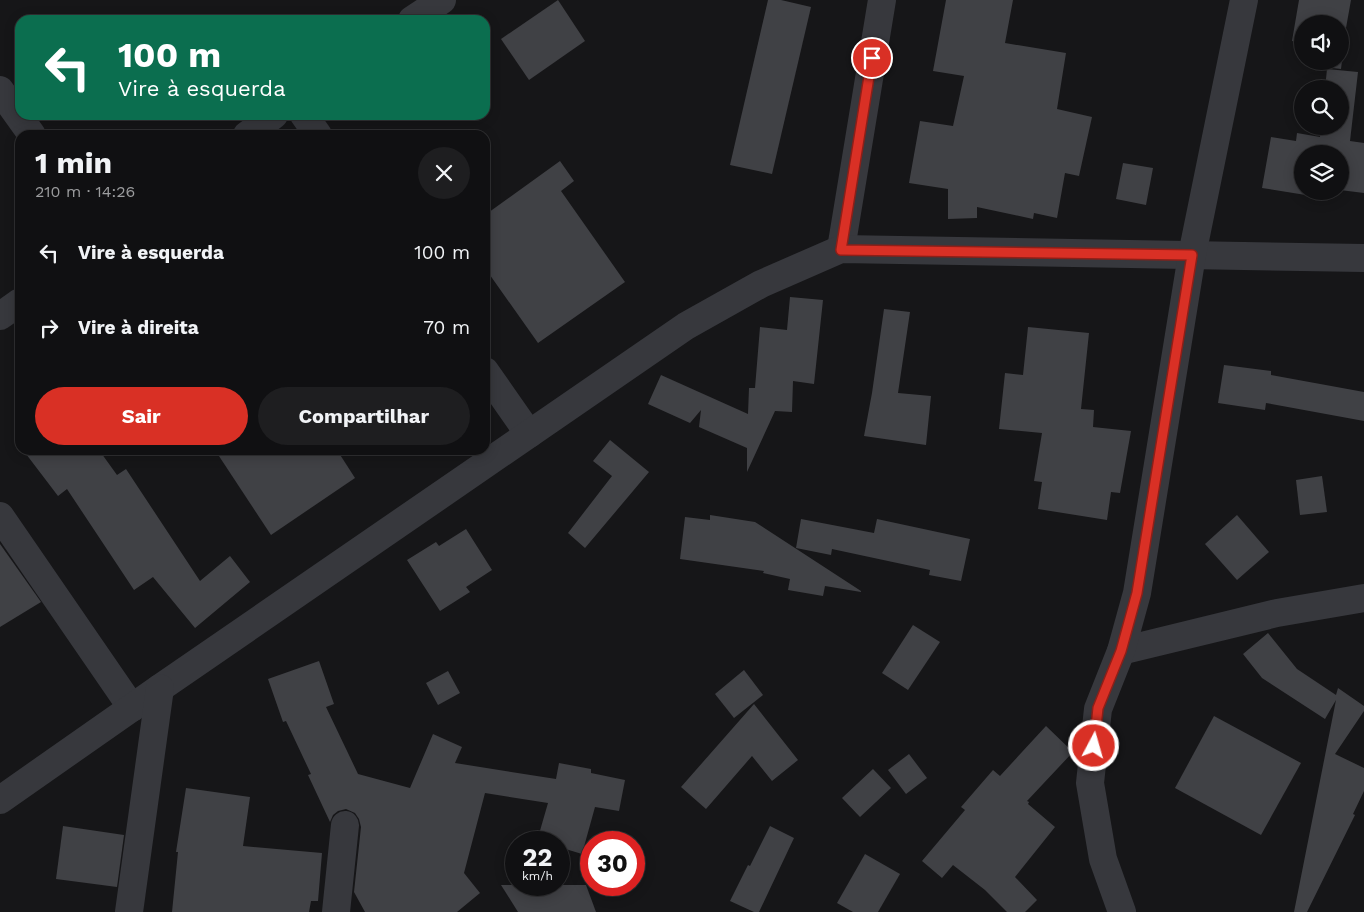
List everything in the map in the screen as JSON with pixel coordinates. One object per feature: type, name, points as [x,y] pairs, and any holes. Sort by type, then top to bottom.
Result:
[{"type":"street","points":[[420,15],[442,0]]},
{"type":"street","points":[[841,250],[882,0]]},
{"type":"street","points":[[1122,912],[1103,859],[1090,782],[1098,708],[1121,651],[1137,593],[1192,255],[1244,0]]},
{"type":"street","points":[[0,90],[15,111]]},
{"type":"street","points":[[254,130],[267,120]]},
{"type":"street","points":[[0,800],[686,326],[761,284],[841,250],[1364,258]]},
{"type":"street","points":[[0,316],[15,306]]},
{"type":"street","points":[[490,378],[530,434]]},
{"type":"street","points":[[0,516],[132,708]]},
{"type":"street","points":[[1121,651],[1277,614],[1364,598]]},
{"type":"street","points":[[129,912],[160,688]]},
{"type":"street","points":[[336,912],[345,825]]},
{"type":"building","points":[[558,0],[585,41],[529,80],[501,39]]},
{"type":"building","points":[[768,0],[781,0],[811,7],[772,174],[730,165]]},
{"type":"building","points":[[946,0],[1013,0],[1005,43],[1066,53],[1057,109],[1092,117],[1079,176],[1065,173],[1057,218],[1034,213],[1033,219],[977,207],[977,218],[948,219],[948,189],[909,183],[920,121],[953,126],[964,76],[933,71]]},
{"type":"building","points":[[1299,0],[1351,0],[1348,15],[1296,15]]},
{"type":"building","points":[[1327,70],[1358,72],[1350,141],[1364,143],[1364,193],[1349,191],[1349,145],[1294,145],[1294,193],[1262,188],[1271,137],[1296,141],[1297,135],[1320,137],[1320,135],[1349,135],[1349,80],[1326,80]]},
{"type":"building","points":[[560,161],[574,181],[561,191],[625,282],[538,343],[490,275],[490,211]]},
{"type":"building","points":[[1123,163],[1153,168],[1146,205],[1116,199]]},
{"type":"building","points":[[790,297],[823,300],[814,384],[793,381],[792,412],[775,411],[747,472],[747,448],[699,427],[701,410],[690,423],[648,404],[661,375],[748,414],[749,388],[755,388],[760,327],[787,330]]},
{"type":"building","points":[[884,309],[910,312],[898,393],[931,396],[926,445],[864,436]]},
{"type":"building","points":[[1028,327],[1089,333],[1081,409],[1094,410],[1093,427],[1131,431],[1120,493],[1111,492],[1107,520],[1038,509],[1042,482],[1034,481],[1042,433],[999,429],[1005,373],[1023,375]]},
{"type":"building","points":[[1224,365],[1271,371],[1271,375],[1364,392],[1364,421],[1266,403],[1265,410],[1218,403]]},
{"type":"building","points":[[610,440],[649,472],[585,548],[568,533],[612,476],[593,461]]},
{"type":"building","points":[[27,455],[103,455],[117,475],[126,469],[200,581],[230,556],[250,582],[195,628],[153,577],[134,590],[67,489],[58,496]]},
{"type":"building","points":[[218,455],[340,455],[355,478],[271,535]]},
{"type":"building","points":[[1322,476],[1327,512],[1300,515],[1296,480]]},
{"type":"building","points":[[710,515],[755,522],[861,592],[825,586],[823,596],[788,590],[790,579],[763,573],[764,571],[680,559],[685,517],[710,520]]},
{"type":"building","points":[[1237,515],[1269,552],[1237,580],[1205,544]]},
{"type":"building","points":[[801,519],[874,533],[877,519],[970,539],[961,581],[929,575],[930,570],[832,549],[831,555],[796,548]]},
{"type":"building","points":[[466,529],[492,570],[466,587],[470,592],[440,611],[407,560],[436,542],[439,546]]},
{"type":"building","points":[[0,544],[41,602],[0,627]]},
{"type":"building","points":[[913,625],[940,642],[908,690],[882,673]]},
{"type":"building","points":[[1268,633],[1297,669],[1336,695],[1338,688],[1364,706],[1364,711],[1335,754],[1364,768],[1364,791],[1353,814],[1355,815],[1307,912],[1294,912],[1336,700],[1325,719],[1262,678],[1243,654]]},
{"type":"building","points":[[319,661],[334,704],[326,707],[358,774],[410,788],[433,734],[462,747],[455,763],[556,779],[559,763],[591,769],[591,773],[625,780],[619,811],[595,807],[588,831],[580,831],[580,853],[570,850],[570,831],[540,831],[548,803],[485,793],[464,873],[480,893],[457,912],[365,912],[354,892],[361,827],[359,819],[355,813],[346,809],[338,811],[333,815],[330,822],[308,775],[311,774],[286,721],[283,722],[268,679]]},
{"type":"building","points":[[744,670],[763,695],[734,718],[715,694]]},
{"type":"building","points":[[448,671],[460,693],[438,705],[426,683]]},
{"type":"building","points":[[754,704],[798,760],[772,781],[752,756],[706,809],[681,787]]},
{"type":"building","points":[[1214,716],[1301,763],[1261,835],[1175,788]]},
{"type":"building","points":[[1046,726],[1073,752],[1027,801],[1029,802],[1028,804],[1055,827],[1015,877],[1037,900],[1025,912],[1007,912],[985,890],[953,865],[942,878],[922,861],[965,810],[961,807],[993,770],[1000,776]]},
{"type":"building","points":[[909,754],[927,778],[906,794],[888,770]]},
{"type":"building","points":[[873,769],[891,788],[860,817],[842,798]]},
{"type":"building","points":[[186,788],[250,797],[243,846],[322,853],[318,901],[311,901],[309,912],[172,912],[178,852],[176,852]]},
{"type":"building","points":[[63,826],[124,835],[117,887],[56,879]]},
{"type":"building","points":[[770,826],[794,838],[759,912],[754,912],[730,901]]},
{"type":"building","points":[[865,854],[900,874],[878,912],[853,912],[837,903]]},
{"type":"building","points":[[570,885],[580,885],[580,896],[590,896],[596,912],[518,912],[508,896],[570,896]]},
{"type":"route","points":[[872,58],[841,250],[1192,255],[1137,593],[1121,651],[1098,708],[1094,746]]}]
